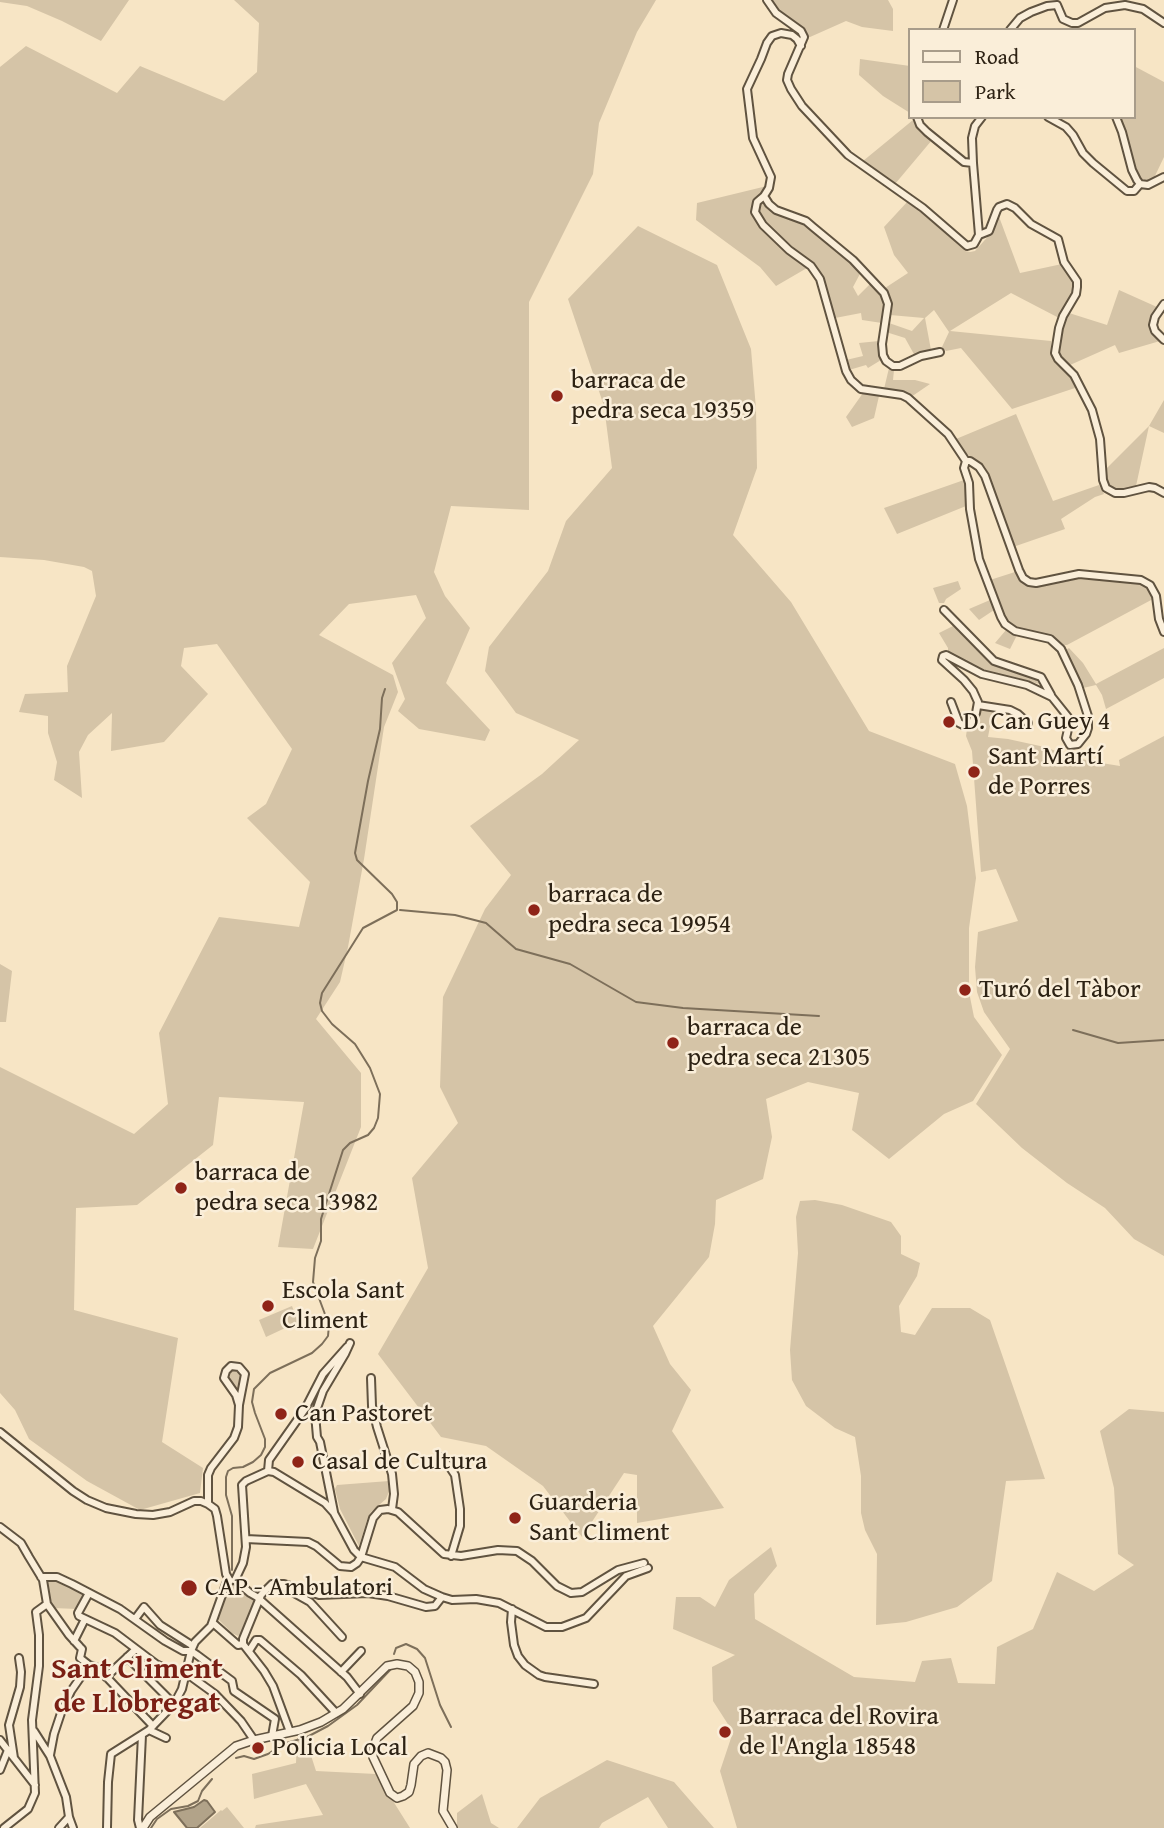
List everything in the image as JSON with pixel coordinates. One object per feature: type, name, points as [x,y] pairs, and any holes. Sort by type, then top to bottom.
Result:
[{"type":"street","points":[[767,0],[776,13],[804,35],[787,80],[802,106],[848,155],[923,208],[965,245],[970,246],[979,235],[972,138],[975,126],[980,119]]},
{"type":"street","points":[[944,28],[954,0]]},
{"type":"street","points":[[1012,28],[1020,18],[1031,12],[1060,2],[1063,19],[1072,23],[1105,8],[1125,5],[1143,9],[1164,23]]},
{"type":"street","points":[[801,46],[792,35],[781,33],[772,36],[747,89],[753,138],[771,177],[769,188],[756,205],[756,215],[763,225],[819,277],[846,371],[851,380],[861,389],[908,398],[948,434],[966,461],[972,463],[985,476],[1023,578],[1036,583],[1079,574],[1141,580],[1154,590],[1164,632]]},
{"type":"street","points":[[918,119],[927,132],[964,162],[972,163]]},
{"type":"street","points":[[1052,119],[1066,127],[1083,153],[1128,191],[1134,191],[1140,184]]},
{"type":"street","points":[[1117,119],[1136,180],[1140,184],[1148,185],[1164,177]]},
{"type":"street","points":[[764,196],[776,210],[806,221],[853,260],[884,293],[888,304],[882,352],[886,362],[900,366],[940,352]]},
{"type":"street","points":[[979,235],[989,231],[997,210],[1007,204],[1031,224],[1058,239],[1064,262],[1077,281],[1077,287],[1076,294],[1063,316],[1055,353],[1074,375],[1092,410],[1100,439],[1106,488],[1115,493],[1124,493],[1149,486],[1164,494]]},
{"type":"street","points":[[1164,304],[1153,325],[1164,340]]},
{"type":"street","points":[[944,610],[994,661],[1041,677],[1068,717],[1067,741],[1073,746],[1078,744],[1087,731],[1088,720],[1078,685],[1064,653],[1050,639],[1028,635],[1009,627],[999,613],[979,559],[970,509],[969,483],[964,468],[966,461]]},
{"type":"street","points":[[951,702],[959,723],[965,726],[974,720],[978,705],[975,696],[942,660],[944,656],[982,674],[1027,685],[1052,697]]},
{"type":"street","points":[[978,705],[1010,710],[1028,723]]},
{"type":"street","points":[[246,1539],[308,1542],[342,1567],[354,1565],[361,1557],[373,1518],[380,1510],[392,1509],[441,1552],[461,1556],[498,1550],[517,1551],[532,1561],[559,1588],[576,1594],[618,1570],[646,1566],[626,1576],[586,1618],[557,1628],[546,1627],[499,1603],[442,1597],[424,1589],[395,1567],[361,1557],[354,1550],[334,1513],[317,1437],[315,1414],[325,1387],[350,1343],[323,1374],[305,1409],[269,1460],[268,1471]]},
{"type":"street","points":[[208,1504],[209,1472],[238,1427],[245,1374],[239,1367],[231,1366],[224,1378],[239,1405]]},
{"type":"street","points":[[371,1378],[372,1406],[392,1474],[392,1509]]},
{"type":"street","points":[[0,1432],[73,1491],[106,1508],[130,1514],[153,1515],[201,1501],[215,1509],[226,1574],[259,1599],[350,1680],[360,1694]]},
{"type":"street","points":[[440,1457],[454,1475],[460,1509],[460,1526],[451,1556]]},
{"type":"street","points":[[107,1828],[111,1754],[151,1728],[174,1704],[186,1675],[192,1649],[213,1623],[226,1584],[232,1580],[243,1563],[246,1539],[242,1485],[244,1482],[268,1471],[274,1472],[318,1499],[334,1513]]},
{"type":"street","points":[[318,1499],[330,1493]]},
{"type":"street","points":[[0,1527],[21,1543],[41,1577],[47,1604],[82,1649],[80,1658],[98,1668],[151,1728],[166,1738]]},
{"type":"street","points":[[41,1577],[60,1578],[111,1604],[183,1651],[192,1649]]},
{"type":"street","points":[[241,1642],[259,1599],[270,1585],[277,1583],[313,1595],[368,1593],[426,1607],[435,1605],[442,1597]]},
{"type":"street","points":[[277,1583],[310,1602],[342,1636]]},
{"type":"street","points":[[89,1593],[78,1613],[79,1616],[115,1633],[162,1667],[186,1675],[215,1694],[241,1721],[254,1740]]},
{"type":"street","points":[[4,1828],[28,1809],[36,1787],[32,1720],[39,1658],[36,1612],[47,1604]]},
{"type":"street","points":[[135,1619],[143,1607],[168,1632],[231,1679],[234,1690],[275,1719],[272,1736]]},
{"type":"street","points":[[512,1609],[514,1645],[525,1665],[542,1676],[594,1684]]},
{"type":"street","points":[[74,1641],[85,1619]]},
{"type":"street","points":[[213,1623],[241,1642],[264,1671],[274,1686],[290,1732]]},
{"type":"street","points":[[249,1651],[256,1640],[260,1640],[301,1675],[336,1713]]},
{"type":"street","points":[[106,1677],[136,1649]]},
{"type":"street","points":[[341,1672],[361,1651]]},
{"type":"street","points":[[127,1657],[174,1704]]},
{"type":"street","points":[[14,1758],[9,1725],[20,1687],[19,1658]]},
{"type":"street","points":[[142,1828],[149,1817],[231,1750],[254,1740],[314,1725],[336,1713],[360,1694],[387,1666],[397,1664],[408,1666],[415,1672],[420,1688],[418,1698],[413,1706],[380,1735],[373,1745],[373,1757],[390,1793],[397,1798],[409,1792],[414,1764],[421,1756],[428,1753],[436,1755],[445,1762],[447,1770],[443,1811],[453,1828]]},
{"type":"street","points":[[50,1756],[54,1734],[66,1701],[89,1665]]},
{"type":"street","points":[[33,1730],[50,1756],[66,1797],[73,1828]]},
{"type":"street","points":[[142,1735],[138,1820],[142,1828]]},
{"type":"street","points":[[0,1740],[36,1787]]},
{"type":"street","points":[[0,1770],[8,1750]]},
{"type":"street","points":[[26,1774],[30,1776],[35,1773]]},
{"type":"street","points":[[59,1828],[69,1817]]},
{"type":"green space","points":[[0,0],[129,0],[101,41],[27,6]]},
{"type":"green space","points":[[234,0],[656,0],[637,32],[599,123],[593,174],[529,302],[529,510],[451,506],[434,572],[445,596],[470,628],[446,683],[490,730],[485,741],[419,729],[398,711],[405,699],[392,663],[426,618],[416,595],[349,604],[319,635],[393,675],[398,692],[384,727],[364,859],[340,982],[316,1019],[361,1073],[361,1127],[313,1249],[278,1247],[304,1102],[219,1097],[213,1145],[137,1205],[76,1208],[74,1310],[178,1338],[162,1442],[203,1468],[200,1493],[140,1510],[87,1481],[29,1439],[15,1410],[0,1393],[0,1067],[134,1134],[168,1104],[159,1033],[219,917],[299,927],[310,882],[247,818],[266,804],[292,749],[217,644],[184,648],[181,666],[208,694],[164,742],[111,751],[112,713],[88,735],[79,752],[82,798],[54,780],[57,762],[48,733],[48,716],[19,712],[25,694],[68,692],[67,666],[96,596],[92,571],[84,567],[44,560],[0,557],[0,67],[26,46],[117,93],[140,66],[224,101],[257,72],[259,23]]},
{"type":"green space","points":[[771,0],[888,0],[893,9],[893,31],[862,27],[846,21],[807,37]]},
{"type":"green space","points":[[860,59],[908,66],[908,112],[883,96],[859,75]]},
{"type":"green space","points":[[1136,67],[1164,82],[1164,157],[1154,178],[1147,181],[1139,177],[1120,119],[1136,119]]},
{"type":"green space","points":[[913,120],[917,128],[932,140],[895,184],[863,161]]},
{"type":"green space","points":[[767,186],[754,201],[752,215],[774,240],[807,268],[776,286],[760,267],[696,220],[697,203]]},
{"type":"green space","points":[[908,201],[965,251],[975,251],[992,232],[998,214],[1020,273],[1062,264],[1074,285],[1059,318],[1011,293],[950,331],[1051,341],[1053,358],[1078,387],[1012,409],[961,348],[946,351],[942,347],[949,332],[934,310],[925,318],[931,350],[915,356],[905,338],[886,332],[889,323],[912,331],[924,318],[890,315],[891,301],[885,288],[908,273],[894,255],[884,227]]},
{"type":"green space","points":[[762,203],[777,215],[808,226],[861,272],[853,287],[858,296],[871,283],[880,293],[884,306],[882,323],[862,320],[861,313],[835,318],[824,278],[813,264],[760,216],[758,210]]},
{"type":"green space","points":[[638,226],[717,265],[751,349],[757,468],[733,535],[791,602],[869,731],[955,764],[967,806],[976,878],[969,928],[969,992],[974,1017],[1002,1055],[973,1101],[944,1114],[889,1159],[852,1130],[859,1093],[808,1082],[766,1099],[772,1137],[763,1179],[716,1200],[709,1257],[653,1326],[670,1364],[691,1390],[672,1431],[724,1508],[637,1523],[637,1475],[624,1473],[582,1537],[543,1486],[486,1446],[441,1437],[378,1354],[428,1268],[412,1178],[458,1123],[440,1087],[443,997],[485,909],[511,875],[470,826],[542,774],[579,740],[516,713],[485,671],[489,647],[548,571],[566,521],[612,468],[604,406],[568,299]]},
{"type":"green space","points":[[1119,290],[1157,307],[1150,327],[1160,341],[1119,353],[1115,345],[1070,365],[1058,354],[1062,326],[1069,313],[1107,325]]},
{"type":"green space","points":[[879,341],[881,360],[868,368],[866,365],[849,370],[846,360],[863,356],[859,343]]},
{"type":"green space","points":[[889,368],[894,370],[893,380],[915,380],[930,384],[911,397],[884,389]]},
{"type":"green space","points":[[863,393],[879,396],[874,418],[852,427],[846,417]]},
{"type":"green space","points":[[1164,400],[1164,433],[1149,426]]},
{"type":"green space","points":[[1016,414],[1053,501],[1099,485],[1104,494],[1061,519],[1065,529],[1013,547],[989,474],[985,467],[967,454],[956,439]]},
{"type":"green space","points":[[1149,426],[1136,486],[1112,488],[1104,471]]},
{"type":"green space","points":[[964,480],[966,506],[897,534],[884,508]]},
{"type":"green space","points":[[1015,572],[1028,586],[1076,579],[1130,581],[1146,586],[1153,599],[1063,645],[1050,636],[1018,629],[1006,621],[990,580]]},
{"type":"green space","points":[[958,581],[961,589],[944,603],[939,603],[933,588]]},
{"type":"green space","points":[[990,600],[994,610],[979,620],[969,609]]},
{"type":"green space","points":[[953,626],[992,664],[1035,679],[1040,684],[984,672],[948,652],[939,633]]},
{"type":"green space","points":[[1006,630],[1017,635],[1010,649],[995,643]]},
{"type":"green space","points":[[1069,648],[1083,663],[1096,684],[1164,648],[1164,678],[1106,709],[1096,685],[1083,688],[1066,650]]},
{"type":"green space","points":[[980,709],[993,710],[988,737],[1040,746],[1089,761],[1120,766],[1119,760],[1164,736],[1164,1256],[1134,1239],[1105,1208],[1022,1148],[976,1104],[1010,1049],[984,1012],[977,992],[975,967],[978,932],[1018,921],[996,869],[981,872],[972,751],[966,736],[967,729],[974,723]]},
{"type":"green space","points":[[0,964],[12,971],[6,1022],[0,1022]]},
{"type":"green space","points":[[815,1200],[842,1205],[891,1222],[901,1236],[901,1254],[920,1263],[917,1276],[899,1306],[901,1332],[915,1335],[932,1308],[970,1308],[990,1320],[1045,1479],[1006,1481],[992,1581],[957,1607],[906,1622],[876,1625],[877,1554],[865,1530],[861,1513],[861,1476],[855,1437],[835,1428],[806,1406],[792,1380],[790,1350],[798,1253],[796,1217],[800,1201]]},
{"type":"green space","points":[[292,1306],[298,1322],[266,1337],[259,1320]]},
{"type":"green space","points":[[237,1369],[242,1374],[239,1394],[226,1380],[226,1374]]},
{"type":"green space","points":[[1129,1409],[1164,1412],[1164,1828],[737,1828],[720,1771],[733,1732],[713,1701],[712,1667],[735,1655],[673,1629],[676,1597],[700,1597],[715,1607],[729,1580],[771,1547],[777,1566],[754,1594],[755,1619],[854,1677],[915,1682],[922,1661],[951,1658],[958,1683],[995,1684],[997,1647],[1033,1629],[1057,1572],[1094,1591],[1134,1565],[1118,1554],[1114,1488],[1100,1431]]},
{"type":"green space","points":[[389,1481],[390,1489],[386,1499],[371,1512],[359,1546],[340,1509],[335,1489],[337,1485]]},
{"type":"green space","points":[[56,1579],[84,1594],[77,1609],[53,1608],[47,1585],[49,1580]]},
{"type":"green space","points":[[234,1583],[245,1595],[256,1599],[238,1636],[217,1618],[227,1589]]},
{"type":"green space","points":[[297,1738],[306,1740],[316,1771],[376,1774],[410,1828],[255,1828],[256,1825],[323,1815],[306,1784],[254,1799],[252,1774],[296,1763]]},
{"type":"green space","points":[[607,1760],[674,1782],[714,1828],[668,1828],[648,1797],[602,1823],[599,1828],[517,1828],[540,1798]]},
{"type":"green space","points":[[482,1794],[491,1823],[499,1828],[457,1828],[457,1813]]},
{"type":"green space","points":[[227,1807],[244,1828],[200,1828],[221,1810]]},
{"type":"shaded area","points":[[204,1800],[215,1812],[197,1828],[187,1828],[174,1812],[194,1807]]},
{"type":"waterway","points":[[232,1570],[232,1516],[226,1495],[226,1477],[228,1471],[233,1468],[253,1462],[265,1447],[265,1439],[252,1402],[254,1389],[270,1373],[312,1353],[328,1336],[329,1325],[313,1282],[315,1258],[321,1241],[321,1219],[343,1150],[350,1143],[368,1135],[378,1118],[380,1094],[370,1068],[355,1044],[332,1024],[322,1011],[320,1003],[322,993],[363,928],[397,910],[397,902],[392,894],[357,860],[355,853],[380,729],[385,689]]},
{"type":"waterway","points":[[400,910],[455,915],[486,923],[516,949],[570,964],[636,1002],[683,1008],[819,1016]]},
{"type":"waterway","points":[[1073,1030],[1118,1043],[1164,1040]]},
{"type":"waterway","points":[[394,1654],[396,1648],[406,1644],[417,1649],[425,1658],[440,1705],[451,1727]]},
{"type":"waterway","points":[[236,1758],[244,1756],[254,1759],[328,1726],[357,1705],[391,1669]]},
{"type":"waterway","points":[[151,1828],[157,1819],[171,1809],[198,1801],[212,1779]]},
{"type":"place","name":"barraca de pedra seca 19359","points":[[557,396]]},
{"type":"place","name":"D. Can Guey 4","points":[[949,722]]},
{"type":"place","name":"Sant Martí de Porres","points":[[974,772]]},
{"type":"place","name":"barraca de pedra seca 19954","points":[[534,910]]},
{"type":"place","name":"Turó del Tàbor","points":[[965,990]]},
{"type":"place","name":"barraca de pedra seca 21305","points":[[673,1043]]},
{"type":"place","name":"barraca de pedra seca 13982","points":[[181,1188]]},
{"type":"place","name":"Escola Sant Climent","points":[[268,1306]]},
{"type":"place","name":"Can Pastoret","points":[[281,1414]]},
{"type":"place","name":"Casal de Cultura","points":[[298,1462]]},
{"type":"place","name":"Guarderia Sant Climent","points":[[515,1518]]},
{"type":"place","name":"CAP - Ambulatori","points":[[189,1588]]},
{"type":"place","name":"Barraca del Rovira de l'Angla 18548","points":[[725,1732]]},
{"type":"place","name":"Policia Local","points":[[258,1748]]},
{"type":"district","name":"Sant Climent de Llobregat","points":[[137,1687]]}]
